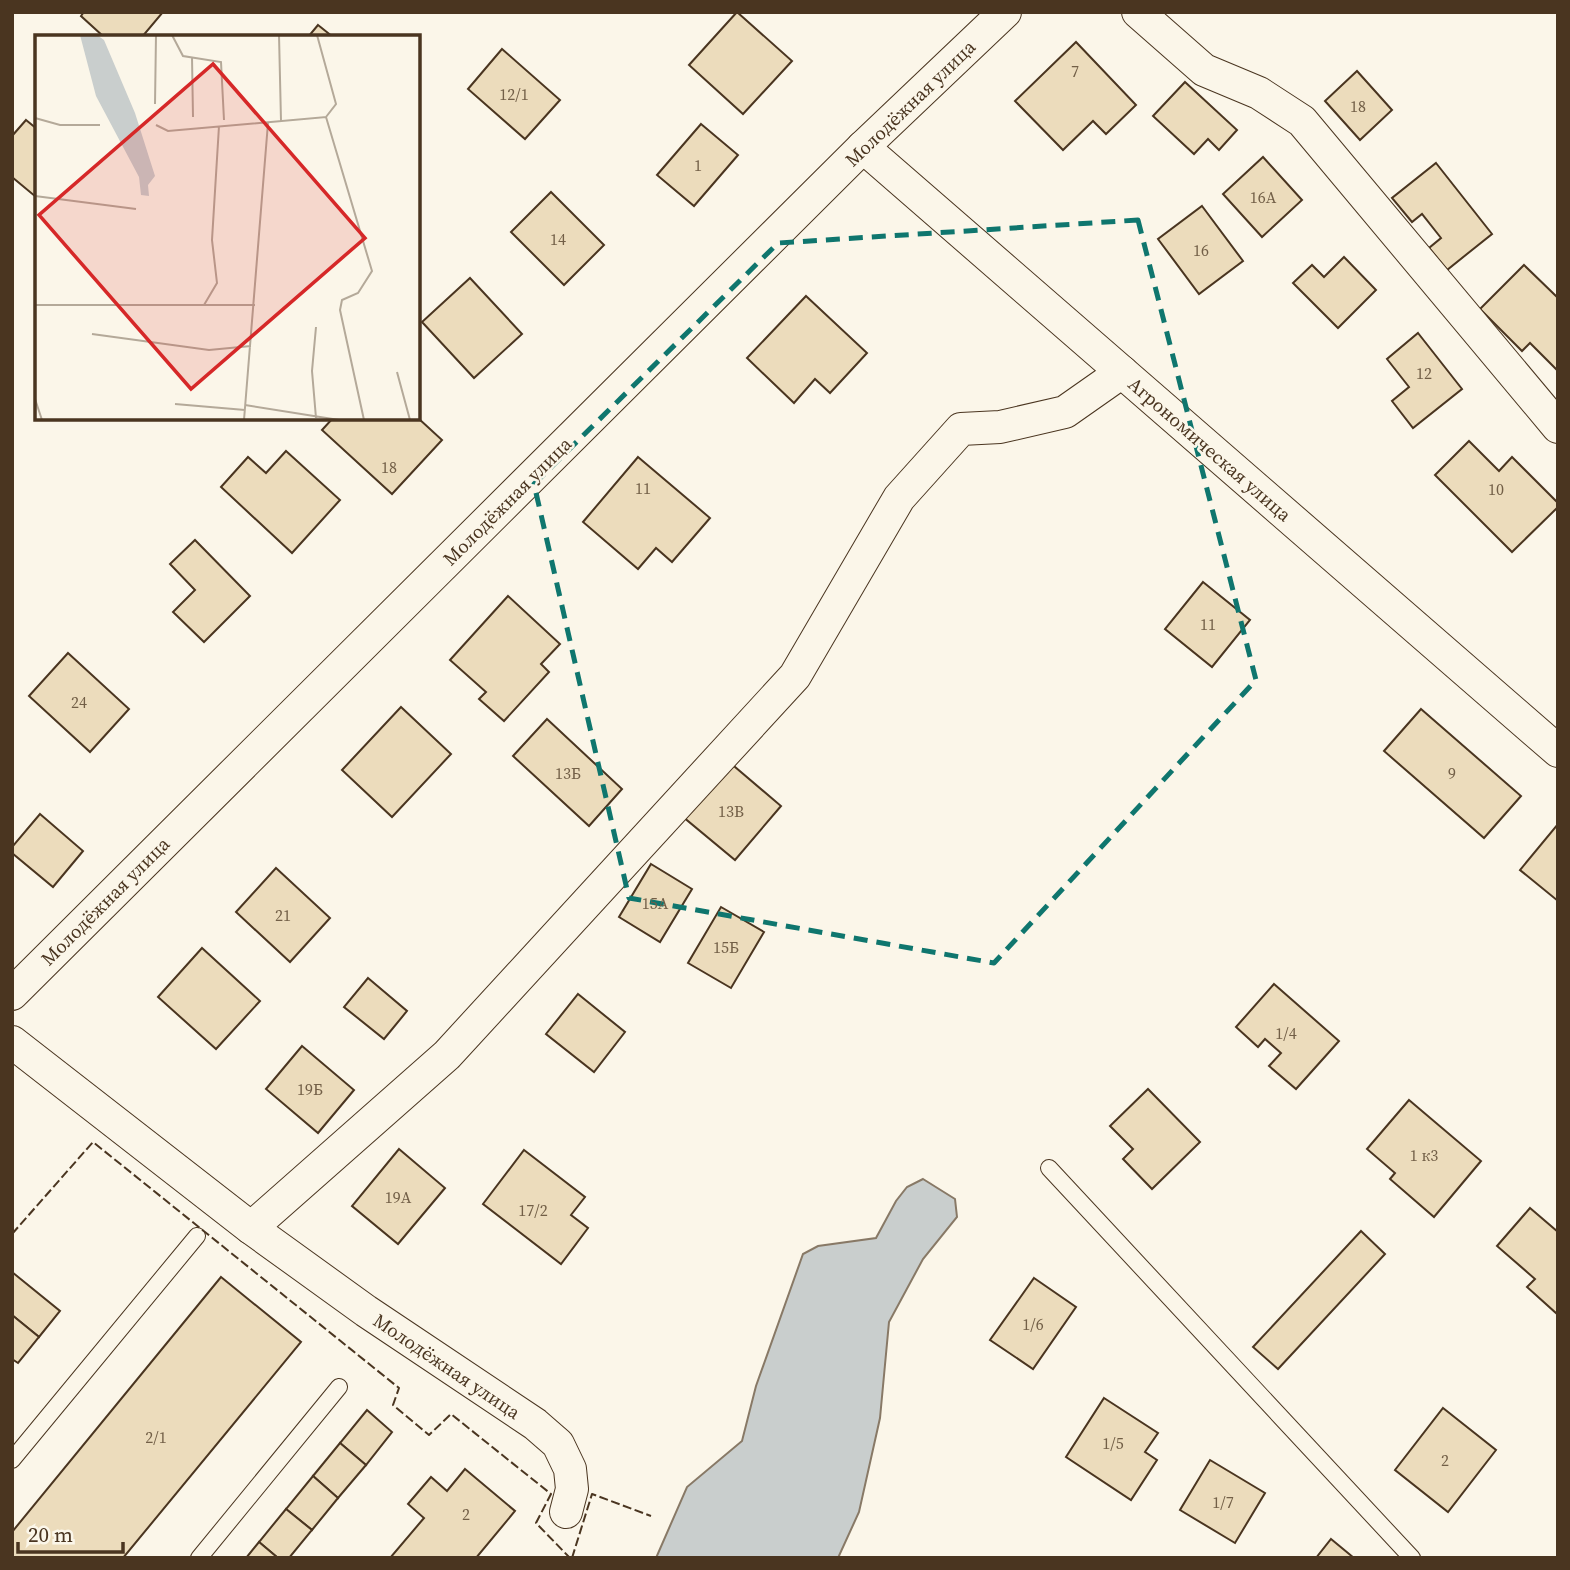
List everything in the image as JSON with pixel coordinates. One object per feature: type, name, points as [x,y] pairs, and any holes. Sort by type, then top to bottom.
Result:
[{"type":"street","name":"Молодёжная улица","points":[[12,994],[863,147],[1005,12]]},
{"type":"street","points":[[1138,12],[1204,70],[1259,93],[1302,121],[1558,427]]},
{"type":"street","name":"Агрономическая улица","points":[[863,147],[1558,751]]},
{"type":"street","points":[[251,1228],[447,1055],[795,676],[900,498],[961,429],[1000,427],[1065,412],[1122,372]]},
{"type":"street","name":"Молодёжная улица","points":[[12,1042],[251,1228],[366,1311],[535,1424],[558,1444],[570,1469],[572,1489],[566,1512]]},
{"type":"lane","points":[[1049,1168],[1412,1558]]},
{"type":"lane","points":[[12,1460],[197,1236]]},
{"type":"lane","points":[[199,1558],[339,1387]]},
{"type":"highlighted area","points":[[1138,220],[1256,680],[994,963],[629,898],[534,484],[778,243]]},
{"type":"shaded area","points":[[923,1179],[955,1199],[957,1217],[923,1259],[889,1322],[880,1418],[859,1512],[838,1558],[656,1558],[687,1487],[742,1441],[756,1386],[803,1254],[818,1246],[876,1238],[896,1201],[907,1187]]},
{"type":"building","points":[[84,12],[163,12],[144,35],[102,35],[81,16]]},
{"type":"building","points":[[737,12],[792,61],[743,114],[689,65]]},
{"type":"building","points":[[318,25],[330,35],[310,35]]},
{"type":"building","points":[[1076,42],[1136,105],[1106,134],[1093,121],[1063,150],[1015,101]]},
{"type":"building","points":[[502,49],[560,100],[525,139],[468,89]]},
{"type":"building","points":[[1357,71],[1392,110],[1360,140],[1325,101]]},
{"type":"building","points":[[1185,82],[1237,130],[1219,150],[1208,139],[1194,154],[1153,116]]},
{"type":"building","points":[[26,120],[35,127],[35,196],[12,177],[12,136]]},
{"type":"building","points":[[701,124],[738,155],[694,206],[657,175]]},
{"type":"building","points":[[1263,157],[1302,200],[1262,237],[1223,194]]},
{"type":"building","points":[[1436,163],[1492,234],[1447,270],[1429,248],[1441,238],[1422,214],[1412,222],[1392,198]]},
{"type":"building","points":[[551,192],[604,245],[564,285],[511,232]]},
{"type":"building","points":[[1202,206],[1243,261],[1199,294],[1158,239]]},
{"type":"building","points":[[1344,257],[1376,290],[1338,328],[1293,283],[1312,265],[1324,277]]},
{"type":"building","points":[[1524,265],[1558,298],[1558,371],[1530,343],[1522,351],[1480,309]]},
{"type":"building","points":[[470,278],[522,334],[474,378],[422,322]]},
{"type":"building","points":[[806,296],[867,353],[830,393],[815,379],[794,403],[747,358]]},
{"type":"building","points":[[1418,333],[1462,389],[1413,428],[1392,401],[1409,387],[1387,359]]},
{"type":"building","points":[[331,420],[420,420],[442,440],[392,494],[322,430]]},
{"type":"building","points":[[1469,441],[1499,471],[1512,457],[1558,503],[1558,507],[1512,552],[1435,475]]},
{"type":"building","points":[[286,451],[340,500],[292,553],[221,487],[248,457],[266,473]]},
{"type":"building","points":[[638,457],[710,518],[672,562],[656,548],[638,569],[583,522]]},
{"type":"building","points":[[195,540],[250,596],[204,642],[173,612],[195,590],[170,564]]},
{"type":"building","points":[[1203,582],[1250,620],[1212,667],[1165,629]]},
{"type":"building","points":[[508,596],[560,644],[541,664],[549,672],[504,721],[479,699],[486,692],[450,660]]},
{"type":"building","points":[[68,653],[129,709],[90,752],[29,696]]},
{"type":"building","points":[[401,707],[451,754],[392,817],[342,770]]},
{"type":"building","points":[[1421,709],[1521,796],[1484,838],[1384,751]]},
{"type":"building","points":[[547,719],[622,789],[589,826],[513,756]]},
{"type":"building","points":[[728,761],[781,806],[735,860],[682,816]]},
{"type":"building","points":[[40,814],[83,851],[53,887],[12,853],[12,847]]},
{"type":"building","points":[[1558,824],[1558,901],[1520,870]]},
{"type":"building","points":[[651,864],[692,889],[660,942],[619,917]]},
{"type":"building","points":[[276,868],[330,918],[290,962],[236,912]]},
{"type":"building","points":[[721,907],[764,932],[731,988],[688,963]]},
{"type":"building","points":[[202,948],[260,1001],[216,1049],[158,997]]},
{"type":"building","points":[[368,978],[407,1011],[384,1039],[344,1007]]},
{"type":"building","points":[[1274,984],[1339,1041],[1296,1089],[1269,1066],[1281,1053],[1265,1039],[1258,1047],[1236,1027]]},
{"type":"building","points":[[578,994],[625,1032],[594,1072],[546,1034]]},
{"type":"building","points":[[302,1046],[354,1090],[318,1133],[266,1089]]},
{"type":"building","points":[[1148,1089],[1200,1142],[1152,1189],[1123,1159],[1133,1149],[1110,1126]]},
{"type":"building","points":[[1409,1100],[1481,1161],[1434,1217],[1390,1179],[1395,1173],[1367,1149]]},
{"type":"building","points":[[399,1149],[445,1188],[398,1244],[352,1206]]},
{"type":"building","points":[[524,1150],[585,1197],[571,1215],[588,1228],[561,1264],[483,1204]]},
{"type":"building","points":[[1530,1208],[1558,1232],[1556,1313],[1527,1287],[1535,1279],[1497,1246]]},
{"type":"building","points":[[1361,1231],[1385,1254],[1278,1369],[1253,1347]]},
{"type":"building","points":[[12,1272],[60,1311],[39,1337],[12,1315]]},
{"type":"building","points":[[221,1277],[301,1342],[123,1558],[12,1558],[12,1532]]},
{"type":"building","points":[[1034,1278],[1076,1307],[1033,1369],[990,1340]]},
{"type":"building","points":[[12,1315],[39,1337],[18,1363],[12,1359]]},
{"type":"building","points":[[1104,1398],[1158,1433],[1145,1452],[1157,1460],[1131,1500],[1066,1457]]},
{"type":"building","points":[[1443,1408],[1496,1450],[1448,1512],[1395,1470]]},
{"type":"building","points":[[367,1410],[392,1432],[366,1465],[340,1443]]},
{"type":"building","points":[[340,1443],[366,1465],[338,1498],[313,1476]]},
{"type":"building","points":[[1210,1460],[1265,1493],[1235,1543],[1180,1510]]},
{"type":"building","points":[[465,1469],[515,1511],[476,1558],[390,1558],[424,1518],[408,1504],[431,1477],[447,1491]]},
{"type":"building","points":[[313,1476],[338,1498],[312,1530],[286,1509]]},
{"type":"building","points":[[286,1509],[312,1530],[289,1558],[278,1558],[259,1542]]},
{"type":"building","points":[[1331,1539],[1354,1558],[1316,1558]]},
{"type":"building","points":[[259,1542],[278,1558],[246,1558]]},
{"type":"fence","points":[[12,1234],[93,1142],[399,1388],[393,1405],[429,1435],[451,1414],[551,1494],[536,1523],[570,1558]]},
{"type":"fence","points":[[572,1558],[592,1494],[651,1516]]}]
